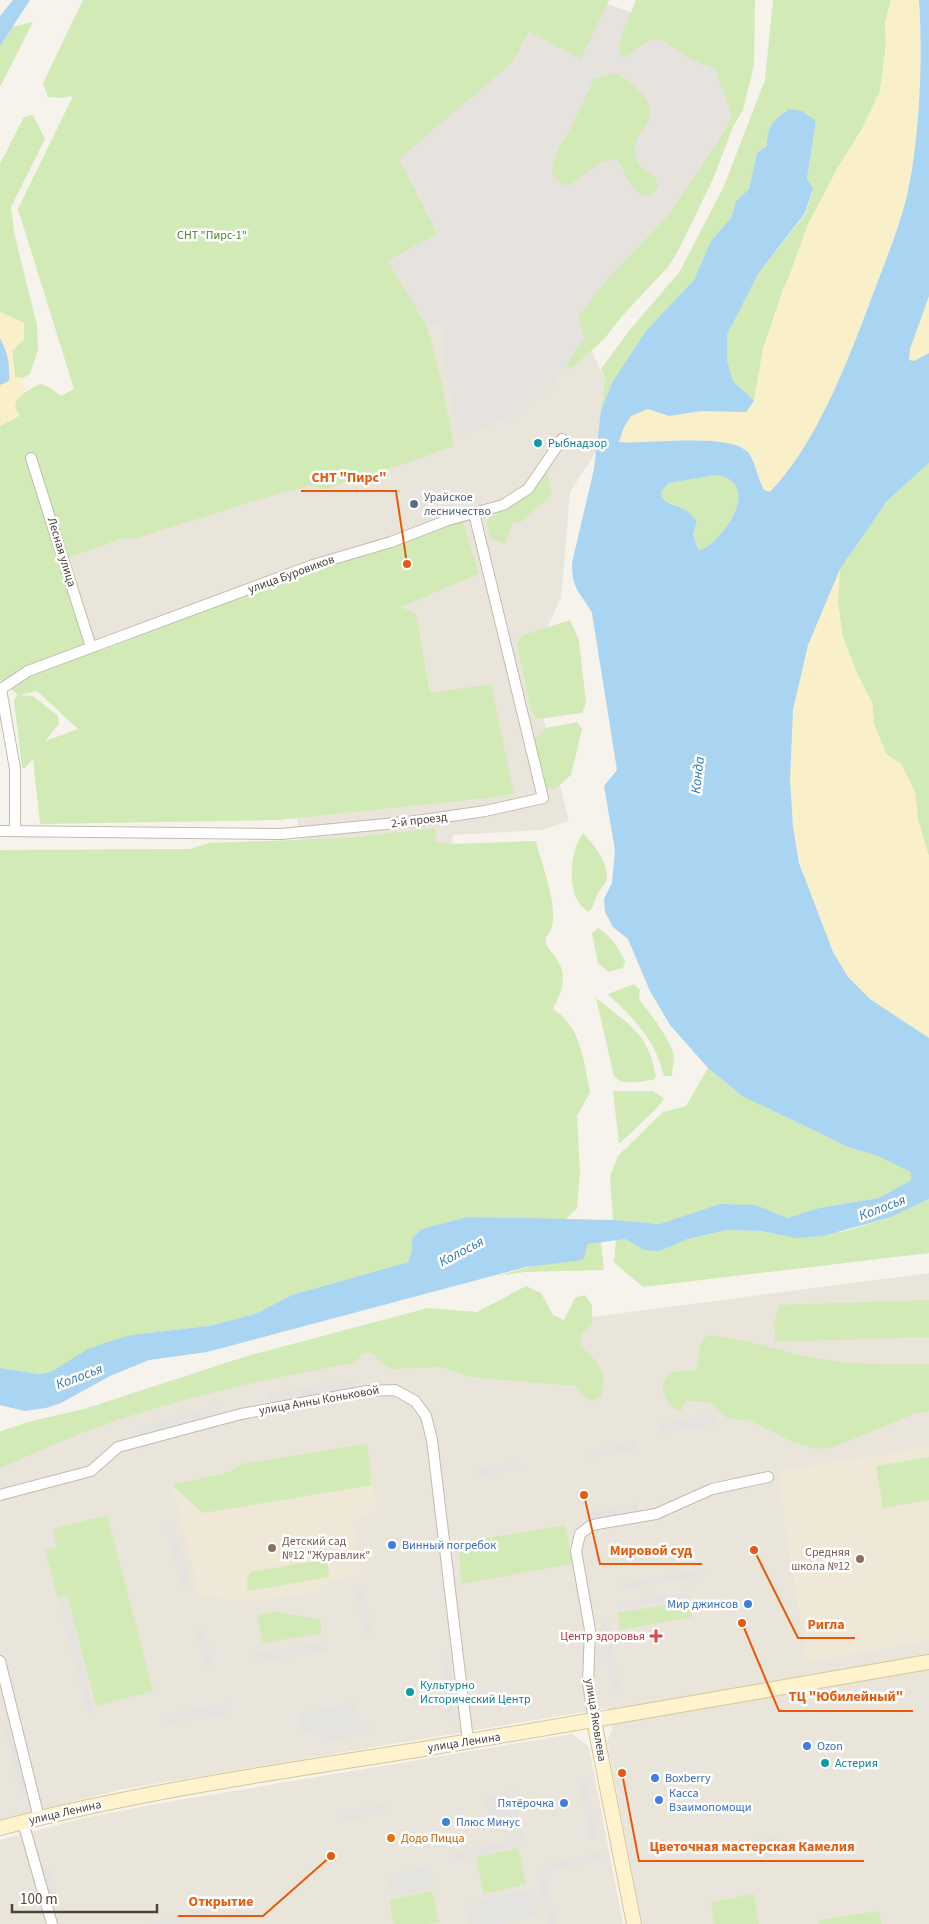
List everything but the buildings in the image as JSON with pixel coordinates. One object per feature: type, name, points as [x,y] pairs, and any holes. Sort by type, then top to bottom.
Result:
[{"type":"main road","name":"улица Ленина","points":[[0,1828],[159,1793],[594,1721],[929,1662]]},
{"type":"main road","name":"улица Яковлева","points":[[594,1721],[634,1924]]},
{"type":"street","name":"улица Буровиков","points":[[0,689],[28,671],[313,565],[391,542],[448,520],[503,505],[528,489],[562,439]]},
{"type":"street","name":"Лесная улица","points":[[31,458],[91,647]]},
{"type":"street","name":"2-й проезд","points":[[0,831],[281,834],[417,821],[485,811],[543,798],[474,513]]},
{"type":"street","points":[[0,689],[15,769],[15,830]]},
{"type":"street","name":"улица Анны Коньковой","points":[[0,1495],[91,1471],[118,1447],[242,1414],[367,1391],[395,1390],[415,1401],[426,1416],[432,1440],[468,1741]]},
{"type":"street","name":"улица Яковлева","points":[[594,1721],[588,1682],[590,1630],[576,1551],[580,1534],[590,1526],[597,1524],[666,1511],[712,1489],[768,1477]]},
{"type":"street","points":[[0,1661],[39,1818]]},
{"type":"street","points":[[24,1822],[52,1924]]},
{"type":"shaded area","points":[[607,4],[735,47],[585,338],[605,378],[596,452],[570,492],[561,598],[530,665],[569,821],[541,830],[453,835],[450,886],[209,843],[300,841],[297,818],[514,794],[430,693],[416,613],[400,607],[479,574],[462,519],[205,610],[97,652],[67,558],[124,538],[18,209],[593,33]]},
{"type":"shaded area","points":[[607,4],[735,47],[732,115],[721,137],[667,216],[605,282],[578,315],[585,338],[548,391],[514,416],[458,436],[443,350],[442,322],[427,327],[388,261],[410,250],[425,209],[399,159],[512,63],[529,32],[581,59]]},
{"type":"shaded area","points":[[929,1273],[929,1924],[642,1924],[607,1741],[612,1731],[608,1708],[124,1789],[0,1820],[0,1438],[279,1358]]},
{"type":"shaded area","points":[[354,1379],[355,1387],[269,1402],[267,1394]]},
{"type":"shaded area","points":[[219,1405],[221,1412],[142,1434],[140,1427]]},
{"type":"shaded area","points":[[714,1414],[716,1424],[662,1433],[660,1423]]},
{"type":"shaded area","points":[[636,1441],[637,1449],[590,1458],[588,1450]]},
{"type":"shaded area","name":"Детский сад №12 \"Журавлик\"","points":[[367,1444],[376,1509],[352,1522],[360,1574],[332,1579],[318,1591],[249,1602],[200,1595],[172,1485],[230,1472],[240,1464]]},
{"type":"shaded area","name":"Средняя школа №12","points":[[929,1447],[929,1640],[807,1662],[778,1478],[784,1471]]},
{"type":"shaded area","points":[[517,1462],[527,1468],[478,1477],[481,1468]]},
{"type":"shaded area","points":[[636,1503],[637,1510],[589,1519],[588,1513]]},
{"type":"shaded area","points":[[174,1525],[190,1586],[182,1588],[166,1526]]},
{"type":"shaded area","points":[[704,1569],[705,1575],[623,1589],[622,1584]]},
{"type":"shaded area","points":[[364,1587],[371,1632],[363,1633],[356,1589]]},
{"type":"shaded area","points":[[690,1591],[691,1597],[618,1610],[617,1604]]},
{"type":"shaded area","points":[[66,1599],[94,1711],[88,1713],[59,1601]]},
{"type":"shaded area","points":[[608,1620],[620,1690],[612,1691],[601,1621]]},
{"type":"shaded area","points":[[203,1626],[214,1669],[206,1671],[195,1628]]},
{"type":"shaded area","points":[[327,1641],[328,1650],[256,1663],[254,1654]]},
{"type":"shaded area","points":[[448,1655],[456,1720],[448,1721],[441,1656]]},
{"type":"shaded area","points":[[229,1703],[231,1713],[162,1725],[160,1715]]},
{"type":"shaded area","points":[[356,1703],[359,1722],[373,1720],[375,1732],[322,1742],[319,1729],[302,1732],[299,1713]]},
{"type":"shaded area","points":[[9,1723],[27,1795],[21,1797],[3,1724]]},
{"type":"shaded area","points":[[572,1734],[589,1747],[623,1924],[0,1924],[0,1840],[84,1818],[162,1803]]},
{"type":"shaded area","points":[[586,1780],[598,1839],[590,1840],[579,1782]]},
{"type":"shaded area","points":[[513,1791],[525,1845],[451,1861],[449,1854],[513,1840],[501,1830],[492,1832],[484,1796]]},
{"type":"shaded area","points":[[388,1803],[390,1812],[339,1822],[337,1812]]},
{"type":"shaded area","points":[[779,1836],[782,1855],[755,1859],[752,1840]]},
{"type":"shaded area","points":[[601,1852],[603,1859],[545,1871],[556,1924],[548,1924],[536,1866]]},
{"type":"shaded area","points":[[41,1865],[51,1870],[58,1898],[52,1907]]},
{"type":"shaded area","points":[[430,1866],[435,1888],[392,1897],[387,1875]]},
{"type":"shaded area","points":[[532,1889],[538,1916],[504,1924],[469,1924],[465,1904]]},
{"type":"shaded area","points":[[207,1909],[209,1917],[183,1924],[149,1924]]},
{"type":"green space","name":"СНТ \"Пирс-1\"","points":[[83,0],[609,0],[581,59],[529,32],[512,63],[399,159],[437,233],[388,261],[427,327],[442,384],[454,446],[379,473],[324,489],[309,486],[277,494],[133,539],[124,538],[67,558],[98,652],[205,610],[462,518],[479,574],[401,607],[416,613],[430,693],[491,684],[514,794],[279,820],[40,824],[33,759],[25,768],[22,768],[14,700],[18,695],[0,680],[0,426],[19,416],[15,405],[17,401],[24,393],[40,384],[49,387],[61,396],[74,389],[18,209],[73,96],[48,97],[43,83]],"holes":[[[37,691],[78,729],[45,741],[59,724],[58,716],[33,696],[20,695]]]},
{"type":"green space","points":[[636,0],[755,0],[754,65],[743,110],[733,127],[713,179],[679,249],[668,267],[622,316],[605,338],[571,369],[566,364],[585,338],[578,316],[605,282],[667,216],[721,137],[732,115],[715,69],[688,57],[662,40],[645,42],[631,54],[624,57],[619,52],[621,37]]},
{"type":"green space","points":[[773,0],[891,0],[885,23],[886,44],[880,91],[862,129],[838,167],[783,290],[763,349],[754,401],[733,381],[727,360],[727,335],[758,274],[806,213],[813,188],[807,180],[816,121],[789,109],[772,124],[768,133],[767,146],[757,153],[749,189],[736,201],[731,218],[711,241],[694,280],[612,383],[601,410],[605,378],[601,369],[629,331],[680,271],[724,186],[765,80]]},
{"type":"green space","points":[[33,22],[0,87],[0,46],[12,27]]},
{"type":"green space","points":[[617,73],[642,94],[649,108],[650,116],[637,139],[635,147],[638,163],[653,176],[659,186],[653,194],[647,196],[641,194],[629,182],[618,160],[601,162],[569,184],[562,185],[553,175],[552,168],[559,147],[571,128],[594,79]]},
{"type":"green space","points":[[33,115],[45,139],[11,207],[14,232],[37,325],[38,350],[30,374],[23,378],[15,377],[12,351],[24,339],[24,323],[0,312],[0,164],[24,117]]},
{"type":"green space","points":[[929,463],[929,857],[918,819],[915,792],[901,764],[886,754],[874,724],[872,703],[855,669],[842,634],[838,601],[840,568],[887,501]]},
{"type":"green space","points":[[547,471],[552,495],[521,522],[513,522],[505,544],[490,538],[487,526],[490,518],[522,499],[535,487]]},
{"type":"green space","points":[[716,475],[731,481],[738,490],[738,502],[733,516],[716,539],[706,547],[698,550],[693,534],[697,521],[685,510],[665,501],[661,494],[669,483]]},
{"type":"green space","points":[[570,620],[579,640],[586,703],[582,713],[538,719],[531,711],[517,644],[521,636]]},
{"type":"green space","points":[[577,722],[582,729],[571,775],[555,789],[547,788],[534,739],[546,728]]},
{"type":"green space","points":[[435,828],[436,842],[452,844],[536,841],[553,905],[551,929],[546,937],[546,943],[559,963],[563,976],[561,990],[553,1009],[570,1025],[580,1046],[590,1092],[577,1116],[580,1173],[577,1208],[565,1220],[467,1217],[421,1229],[412,1239],[412,1251],[408,1262],[292,1295],[255,1314],[209,1326],[131,1335],[51,1372],[39,1374],[0,1368],[0,850],[190,849],[209,843],[349,838]]},
{"type":"green space","points":[[583,833],[604,862],[607,876],[606,882],[599,891],[589,912],[581,906],[576,897],[572,875],[572,863],[578,841]]},
{"type":"green space","points":[[598,928],[607,934],[617,947],[625,962],[623,968],[608,972],[598,963],[592,933]]},
{"type":"green space","points":[[634,984],[640,990],[639,999],[662,1031],[673,1052],[672,1076],[664,1076],[660,1062],[649,1040],[635,1022],[608,994]]},
{"type":"green space","points":[[596,998],[627,1023],[642,1040],[653,1062],[656,1077],[653,1080],[627,1082],[614,1076]]},
{"type":"green space","points":[[708,1068],[742,1096],[848,1147],[878,1156],[911,1172],[911,1180],[879,1198],[819,1208],[787,1218],[756,1205],[660,1224],[613,1220],[610,1176],[618,1156],[663,1112],[686,1106]]},
{"type":"green space","points":[[613,1091],[653,1091],[664,1098],[658,1107],[619,1144]]},
{"type":"green space","points":[[929,1199],[929,1253],[643,1287],[614,1262],[616,1238],[625,1239],[644,1250],[727,1230],[761,1231],[774,1234],[842,1232],[891,1217]]},
{"type":"green space","points":[[601,1242],[604,1270],[525,1272],[497,1276],[585,1251],[588,1244]]},
{"type":"green space","points":[[526,1286],[541,1293],[553,1315],[564,1320],[575,1298],[585,1295],[592,1305],[592,1325],[582,1334],[580,1346],[597,1363],[603,1374],[604,1381],[600,1397],[592,1401],[585,1397],[576,1386],[470,1377],[441,1367],[392,1369],[381,1363],[372,1353],[363,1353],[355,1363],[292,1374],[230,1388],[139,1413],[81,1433],[0,1468],[0,1432],[4,1430],[32,1421],[84,1409],[247,1356],[428,1308],[477,1312]]},
{"type":"green space","points":[[929,1300],[929,1337],[775,1342],[774,1323],[779,1305]]},
{"type":"green space","points":[[709,1335],[742,1340],[824,1360],[863,1364],[929,1364],[929,1411],[911,1415],[834,1447],[817,1449],[793,1442],[751,1421],[727,1418],[710,1403],[686,1400],[681,1411],[676,1409],[665,1397],[663,1392],[664,1381],[673,1372],[690,1371],[697,1368],[702,1341]]},
{"type":"green space","points":[[367,1444],[372,1485],[203,1513],[172,1485],[230,1472],[240,1464]]},
{"type":"green space","points":[[929,1457],[929,1500],[883,1508],[876,1466]]},
{"type":"green space","points":[[107,1515],[153,1691],[96,1706],[67,1595],[58,1598],[45,1550],[57,1547],[53,1529]]},
{"type":"green space","points":[[565,1525],[572,1564],[461,1584],[459,1543]]},
{"type":"green space","points":[[327,1559],[329,1577],[248,1591],[247,1583],[250,1572]]},
{"type":"green space","points":[[690,1601],[692,1617],[620,1630],[617,1613]]},
{"type":"green space","points":[[274,1611],[320,1620],[322,1633],[263,1643],[257,1616]]},
{"type":"green space","points":[[518,1848],[526,1884],[484,1894],[476,1857]]},
{"type":"green space","points":[[432,1891],[439,1922],[428,1924],[394,1924],[389,1900]]},
{"type":"green space","points":[[754,1894],[759,1924],[714,1924],[711,1902]]},
{"type":"green space","points":[[879,1911],[881,1924],[819,1924],[818,1920]]},
{"type":"sand","points":[[891,0],[919,0],[921,45],[920,93],[916,141],[909,186],[894,239],[854,343],[831,397],[804,447],[770,492],[764,490],[749,454],[619,442],[624,427],[631,415],[648,409],[669,416],[701,411],[747,412],[754,401],[763,349],[808,224],[838,167],[862,129],[880,91],[886,44],[885,23]]},
{"type":"sand","points":[[929,296],[929,353],[914,361],[909,361],[910,349]]},
{"type":"sand","points":[[0,312],[24,323],[24,339],[12,351],[15,377],[23,378],[25,392],[19,397],[15,406],[20,415],[0,426],[0,385],[7,351],[0,338]]},
{"type":"sand","points":[[840,568],[838,601],[842,634],[855,669],[872,703],[874,724],[886,754],[901,764],[915,792],[918,819],[929,857],[929,1038],[875,1003],[856,986],[843,970],[818,916],[798,850],[790,782],[793,712],[799,678],[808,645]]},
{"type":"water","points":[[13,0],[30,0],[0,46],[0,16]]},
{"type":"water","points":[[919,0],[929,0],[929,296],[910,349],[909,360],[914,361],[929,353],[929,463],[887,501],[840,569],[808,645],[793,710],[790,780],[793,826],[799,863],[833,952],[848,977],[870,999],[929,1038],[929,1199],[891,1217],[823,1236],[797,1238],[761,1231],[727,1230],[688,1239],[659,1251],[644,1250],[625,1239],[588,1244],[583,1260],[526,1267],[207,1352],[149,1360],[110,1376],[61,1403],[46,1408],[25,1411],[0,1405],[0,1368],[39,1374],[51,1372],[88,1349],[131,1335],[209,1326],[255,1314],[292,1295],[408,1262],[412,1251],[412,1239],[421,1229],[467,1217],[613,1220],[660,1224],[720,1204],[756,1205],[787,1218],[819,1208],[879,1198],[911,1180],[911,1172],[878,1156],[848,1147],[742,1096],[708,1068],[670,1025],[650,991],[628,939],[613,927],[605,912],[604,899],[612,883],[615,850],[604,786],[617,770],[592,613],[573,580],[572,563],[594,469],[601,410],[612,383],[646,331],[694,280],[711,241],[731,218],[736,201],[749,189],[757,153],[767,146],[768,133],[772,124],[789,109],[802,111],[816,121],[807,179],[813,188],[805,213],[758,274],[727,335],[727,360],[733,381],[754,401],[746,412],[701,411],[669,416],[648,409],[631,416],[624,427],[619,442],[710,441],[727,443],[741,448],[750,455],[764,490],[770,492],[803,449],[843,372],[902,213],[909,186],[916,141],[920,69]],"holes":[[[716,475],[731,481],[738,490],[738,502],[733,516],[716,539],[706,547],[698,550],[693,534],[697,521],[686,510],[670,504],[662,498],[663,489],[669,483]]]},
{"type":"water","points":[[0,338],[7,354],[9,381],[0,385]]},
{"type":"place","name":"Рыбнадзор","points":[[538,443]]},
{"type":"place","name":"Урайское лесничество","points":[[414,504]]},
{"type":"place","name":"СНТ \"Пирс\"","points":[[407,564]]},
{"type":"place","name":"Мировой суд","points":[[584,1495]]},
{"type":"place","name":"Винный погребок","points":[[392,1545]]},
{"type":"place","name":"Детский сад №12 \"Журавлик\"","points":[[272,1548]]},
{"type":"place","name":"Ригла","points":[[754,1550]]},
{"type":"place","name":"Средняя школа №12","points":[[860,1559]]},
{"type":"place","name":"Мир джинсов","points":[[748,1604]]},
{"type":"place","name":"ТЦ \"Юбилейный\"","points":[[742,1623]]},
{"type":"place","name":"Центр здоровья","points":[[656,1636]]},
{"type":"place","name":"Культурно Исторический Центр","points":[[410,1692]]},
{"type":"place","name":"Ozon","points":[[807,1746]]},
{"type":"place","name":"Астерия","points":[[825,1763]]},
{"type":"place","name":"Цветочная мастерская Камелия","points":[[622,1773]]},
{"type":"place","name":"Boxberry","points":[[655,1778]]},
{"type":"place","name":"Касса Взаимопомощи","points":[[659,1800]]},
{"type":"place","name":"Пятёрочка","points":[[564,1803]]},
{"type":"place","name":"Плюс Минус","points":[[446,1822]]},
{"type":"place","name":"Додо Пицца","points":[[391,1838]]},
{"type":"place","name":"Открытие","points":[[331,1856]]},
{"type":"water label","name":"Конда","points":[[697,775]]},
{"type":"water label","name":"Колосья","points":[[882,1207]]},
{"type":"water label","name":"Колосья","points":[[461,1251]]},
{"type":"water label","name":"Колосья","points":[[79,1376]]}]
